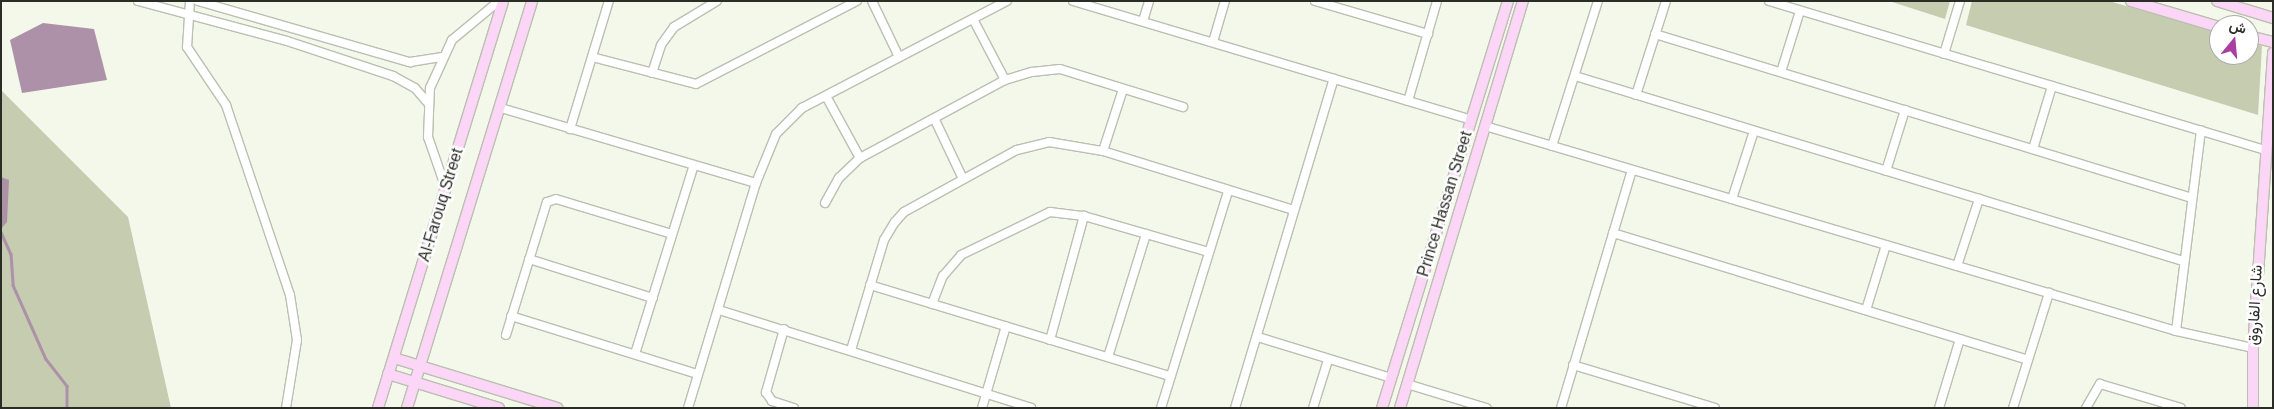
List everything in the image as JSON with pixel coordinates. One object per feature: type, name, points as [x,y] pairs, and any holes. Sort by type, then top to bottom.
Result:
[{"type":"main road","name":"Al-Farouq Street","points":[[378,408],[504,1]]},
{"type":"main road","name":"Al-Farouq Street","points":[[407,408],[501,108],[532,1]]},
{"type":"main road","name":"Prince Hassan Street","points":[[1382,408],[1508,1]]},
{"type":"main road","name":"Prince Hassan Street","points":[[1400,408],[1523,1]]},
{"type":"main road","points":[[2131,1],[2209,24]]},
{"type":"main road","points":[[2217,1],[2273,18]]},
{"type":"main road","points":[[2259,38],[2273,42]]},
{"type":"main road","name":"شارع الفاروق","points":[[2253,408],[2253,348],[2273,53]]},
{"type":"main road","points":[[394,358],[558,408]]},
{"type":"main road","points":[[388,374],[499,408]]},
{"type":"street","points":[[138,1],[188,12],[393,76],[415,88],[428,103]]},
{"type":"street","points":[[190,1],[187,47],[226,105],[290,295],[297,340],[286,408]]},
{"type":"street","points":[[198,1],[410,62],[441,56]]},
{"type":"street","points":[[445,187],[428,137],[428,103],[441,56],[468,23],[498,1]]},
{"type":"street","points":[[570,129],[609,1]]},
{"type":"street","points":[[652,73],[662,45],[674,27],[717,1]]},
{"type":"street","points":[[592,57],[690,84],[702,83],[857,1]]},
{"type":"street","points":[[872,1],[899,57]]},
{"type":"street","points":[[688,408],[756,183],[776,134],[802,108],[1007,1]]},
{"type":"street","points":[[1073,1],[1471,120]]},
{"type":"street","points":[[1143,21],[1149,1]]},
{"type":"street","points":[[1213,42],[1225,1]]},
{"type":"street","points":[[1315,1],[1428,34]]},
{"type":"street","points":[[1408,101],[1437,1]]},
{"type":"street","points":[[1552,146],[1598,1]]},
{"type":"street","points":[[1636,95],[1666,1]]},
{"type":"street","points":[[1769,1],[2265,150]]},
{"type":"street","points":[[1944,54],[1960,1]]},
{"type":"street","points":[[1781,72],[1800,11]]},
{"type":"street","points":[[973,19],[1005,80]]},
{"type":"street","points":[[1655,34],[2192,198]]},
{"type":"street","points":[[825,203],[839,178],[860,158],[935,120],[1005,80],[1038,70],[1060,70],[1183,107]]},
{"type":"street","points":[[1575,76],[2183,261]]},
{"type":"street","points":[[1235,408],[1258,337],[1334,79]]},
{"type":"street","points":[[2034,149],[2052,86]]},
{"type":"street","points":[[1103,151],[1123,89]]},
{"type":"street","points":[[826,96],[860,158]]},
{"type":"street","points":[[501,108],[756,183]]},
{"type":"street","points":[[1886,171],[1905,110]]},
{"type":"street","points":[[935,120],[964,179]]},
{"type":"street","points":[[1485,126],[2176,331],[2253,348]]},
{"type":"street","points":[[1732,199],[1754,131]]},
{"type":"street","points":[[2176,331],[2183,261],[2201,131]]},
{"type":"street","points":[[851,350],[884,240],[894,222],[964,179],[1035,144],[1049,142],[1103,151],[1294,210]]},
{"type":"street","points":[[635,354],[694,165]]},
{"type":"street","points":[[1561,408],[1632,170]]},
{"type":"street","points":[[1161,408],[1228,191]]},
{"type":"street","points":[[506,335],[547,202],[556,199],[672,234]]},
{"type":"street","points":[[1957,266],[1979,199]]},
{"type":"street","points":[[932,304],[943,276],[961,255],[1038,216],[1065,212],[1084,216],[1209,252]]},
{"type":"street","points":[[1050,340],[1084,216]]},
{"type":"street","points":[[1613,233],[2028,360]]},
{"type":"street","points":[[1108,357],[1146,234]]},
{"type":"street","points":[[1866,310],[1886,245]]},
{"type":"street","points":[[529,259],[653,298]]},
{"type":"street","points":[[870,285],[1170,376]]},
{"type":"street","points":[[2013,408],[2049,293]]},
{"type":"street","points":[[719,310],[1031,408]]},
{"type":"street","points":[[511,316],[697,374]]},
{"type":"street","points":[[982,408],[1006,326]]},
{"type":"street","points":[[784,330],[766,392],[772,401],[794,408]]},
{"type":"street","points":[[1258,337],[1391,378]]},
{"type":"street","points":[[1939,408],[1960,339]]},
{"type":"street","points":[[1313,408],[1328,360]]},
{"type":"street","points":[[1573,365],[1714,408]]},
{"type":"street","points":[[1407,384],[1474,406],[1486,408]]},
{"type":"street","points":[[2086,408],[2100,384],[2181,408]]},
{"type":"green space","points":[[1889,1],[1950,1],[1945,19]]},
{"type":"green space","points":[[1972,1],[2109,1],[2209,30],[2209,65],[2259,65],[2259,45],[2262,46],[2258,115],[1966,25]]},
{"type":"green space","points":[[1,90],[128,217],[171,408],[1,408]]},
{"type":"shaded area","points":[[43,23],[94,29],[107,80],[22,93],[10,40]]},
{"type":"shaded area","points":[[1,177],[9,180],[7,222],[1,229]]},
{"type":"waterway","points":[[1,232],[11,254],[13,285],[46,359],[67,386],[67,408]]}]
